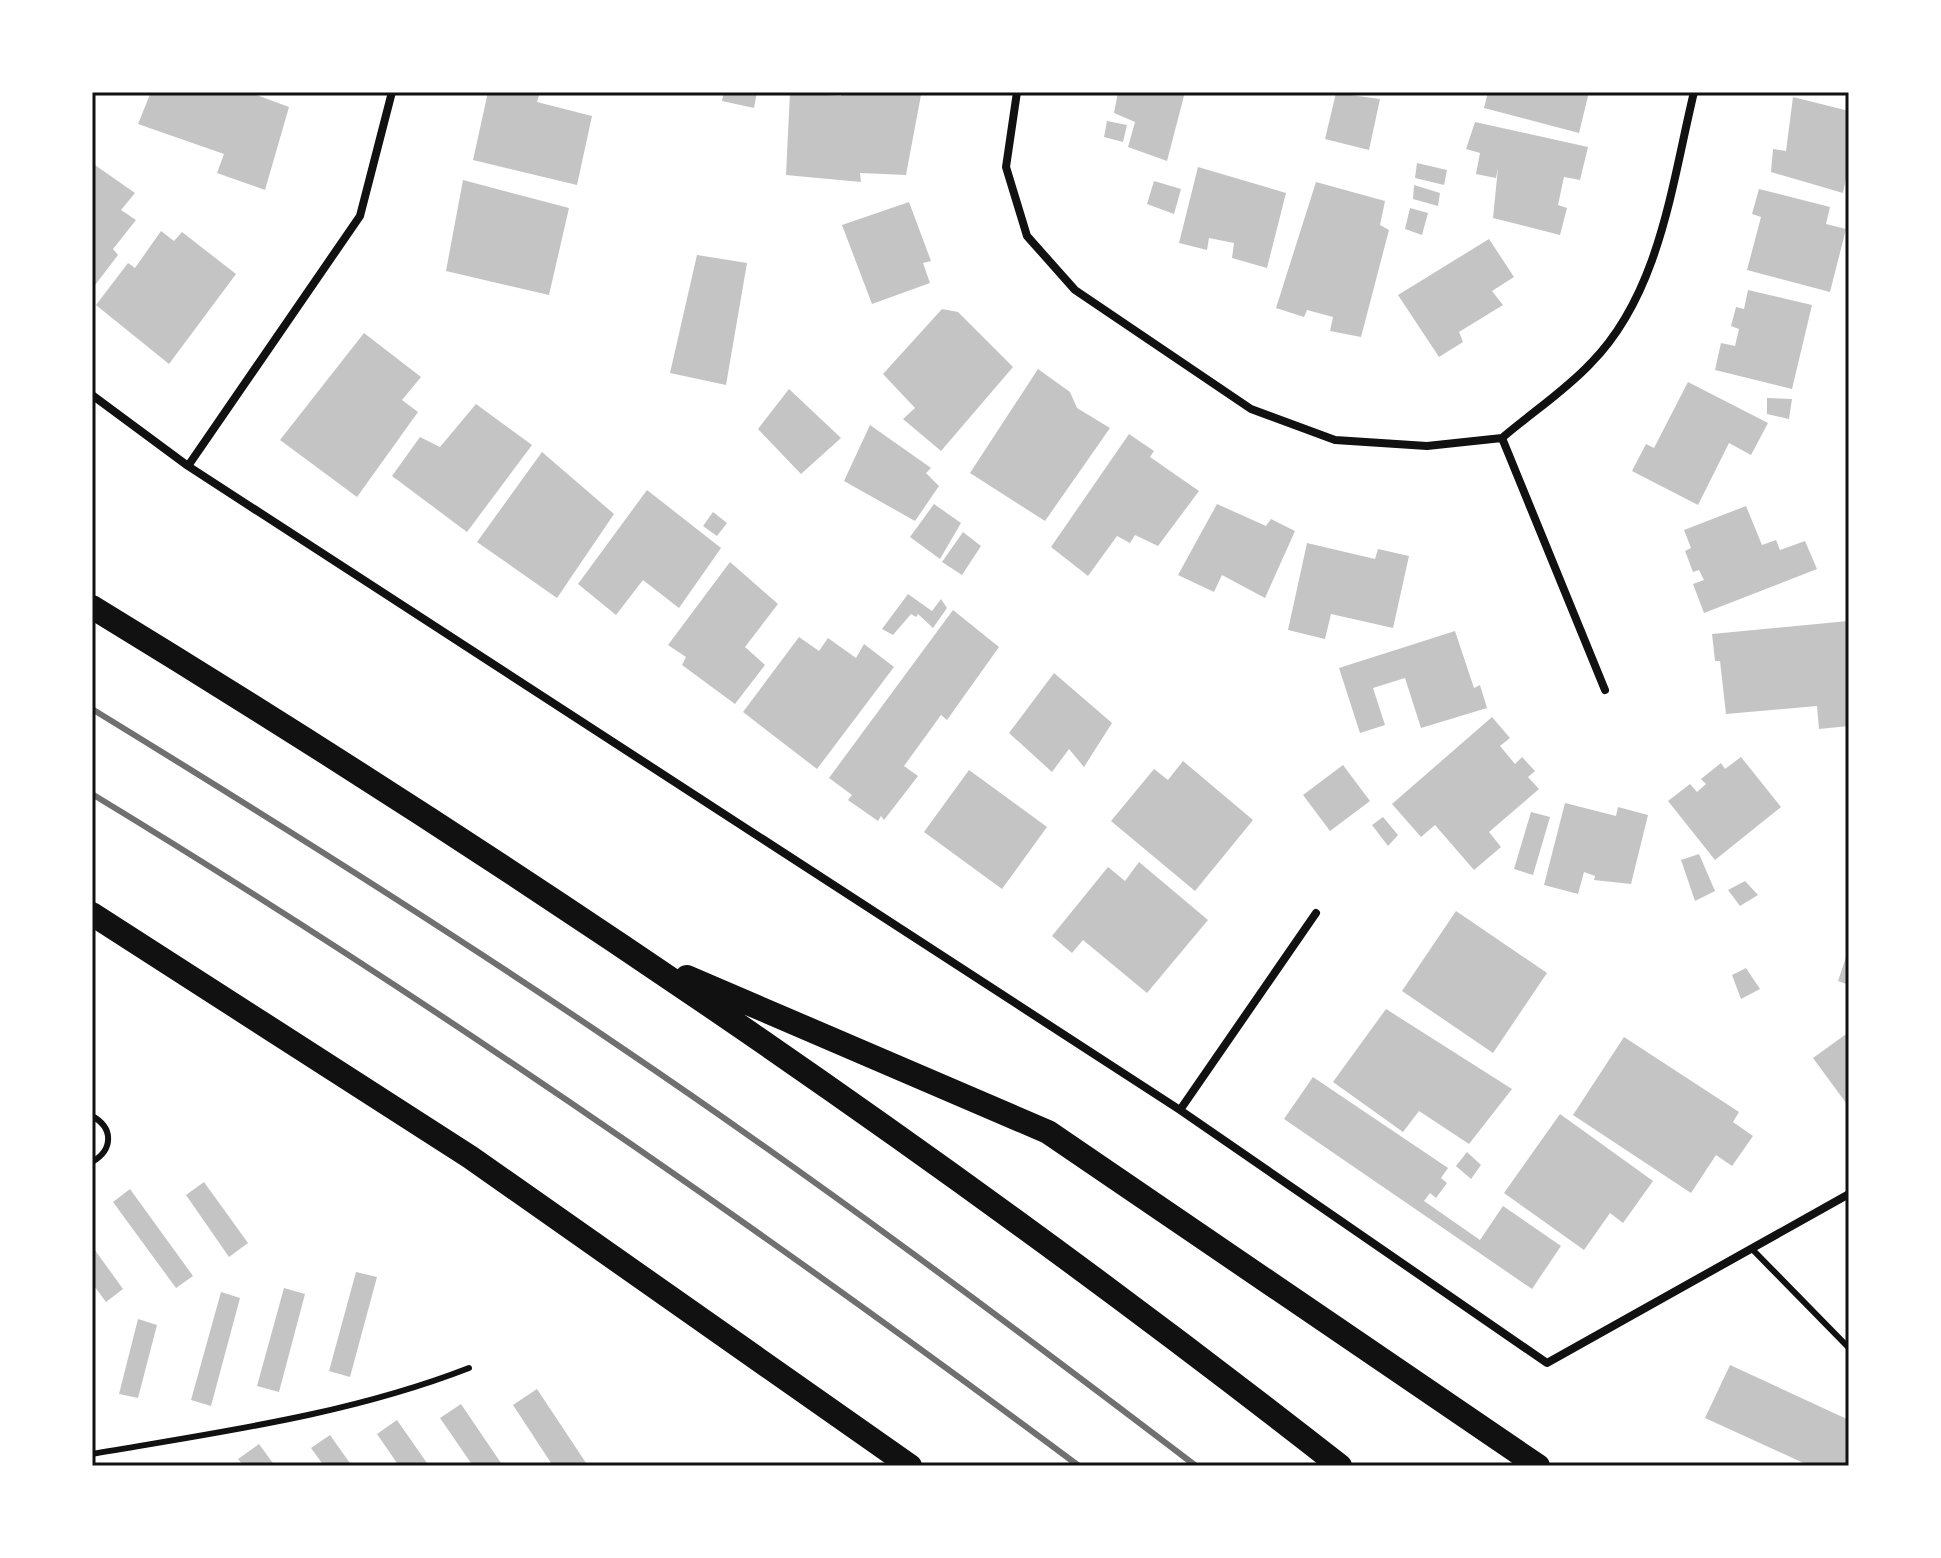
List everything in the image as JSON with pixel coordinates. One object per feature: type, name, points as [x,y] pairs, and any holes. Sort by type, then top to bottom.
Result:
[{"type":"highway","points":[[92,607],[310,741],[639,956],[972,1189],[1340,1466]]},
{"type":"highway","points":[[92,914],[470,1157],[910,1466]]},
{"type":"highway","points":[[639,956],[1048,1132],[1538,1466]]},
{"type":"street","points":[[188,466],[360,216],[392,92]]},
{"type":"street","points":[[1017,92],[1006,167],[1027,236],[1075,290],[1251,409],[1335,440],[1427,446],[1502,438],[1592,363],[1630,310],[1657,246],[1694,92]]},
{"type":"street","points":[[92,395],[188,466],[1180,1110],[1547,1363],[1849,1194]]},
{"type":"street","points":[[1502,438],[1605,690]]},
{"type":"street","points":[[1180,1110],[1316,913]]},
{"type":"lane","points":[[92,1116],[107,1131],[109,1144],[103,1155],[92,1162]]},
{"type":"lane","points":[[1752,1249],[1849,1348]]},
{"type":"lane","points":[[92,1454],[307,1416],[412,1390],[469,1368]]},
{"type":"building","points":[[151,92],[249,92],[289,107],[265,190],[217,173],[224,154],[138,124]]},
{"type":"building","points":[[488,92],[540,92],[537,102],[592,116],[577,185],[473,160]]},
{"type":"building","points":[[724,92],[757,92],[754,108],[722,101]]},
{"type":"building","points":[[790,92],[841,96],[842,92],[921,95],[906,175],[860,173],[861,182],[786,175]]},
{"type":"building","points":[[1118,92],[1185,92],[1167,161],[1128,147],[1135,122],[1114,113]]},
{"type":"building","points":[[1488,92],[1589,92],[1579,133],[1484,108]]},
{"type":"building","points":[[1336,93],[1380,99],[1369,150],[1325,139]]},
{"type":"building","points":[[1793,97],[1849,111],[1849,164],[1843,193],[1771,172],[1773,149],[1786,151]]},
{"type":"building","points":[[1107,121],[1127,125],[1123,142],[1104,137]]},
{"type":"building","points":[[1475,122],[1588,147],[1580,180],[1564,177],[1558,205],[1567,208],[1560,235],[1493,218],[1498,168],[1496,178],[1476,174],[1480,153],[1466,149]]},
{"type":"building","points":[[92,163],[135,193],[121,210],[136,220],[113,249],[118,255],[92,289]]},
{"type":"building","points":[[1417,163],[1447,170],[1444,185],[1415,178]]},
{"type":"building","points":[[1198,167],[1286,193],[1267,268],[1232,258],[1234,243],[1209,238],[1207,250],[1179,243]]},
{"type":"building","points":[[463,180],[569,208],[549,295],[446,271]]},
{"type":"building","points":[[1154,181],[1181,189],[1174,214],[1147,204]]},
{"type":"building","points":[[1316,182],[1385,201],[1380,225],[1389,230],[1361,337],[1330,331],[1333,317],[1307,310],[1304,317],[1276,308]]},
{"type":"building","points":[[1414,185],[1440,193],[1438,206],[1413,199]]},
{"type":"building","points":[[1759,189],[1830,207],[1826,224],[1846,229],[1830,292],[1747,270],[1761,217],[1752,214]]},
{"type":"building","points":[[909,202],[931,261],[923,263],[930,283],[872,304],[842,225]]},
{"type":"building","points":[[1410,208],[1428,213],[1422,235],[1405,229]]},
{"type":"building","points":[[161,231],[174,241],[182,232],[236,274],[169,364],[96,305],[128,263],[135,268]]},
{"type":"building","points":[[1489,239],[1514,277],[1492,291],[1503,305],[1459,332],[1463,342],[1439,357],[1398,295]]},
{"type":"building","points":[[697,255],[747,263],[726,385],[670,373]]},
{"type":"building","points":[[1748,290],[1812,305],[1792,389],[1715,370],[1721,343],[1735,346],[1739,329],[1731,326],[1736,307],[1744,309]]},
{"type":"building","points":[[942,309],[958,312],[1013,367],[941,451],[903,419],[915,408],[883,374]]},
{"type":"building","points":[[364,333],[421,377],[402,400],[418,412],[357,497],[280,440]]},
{"type":"building","points":[[1038,369],[1070,392],[1077,408],[1110,428],[1045,521],[970,473]]},
{"type":"building","points":[[1688,382],[1768,423],[1751,455],[1729,443],[1698,505],[1632,471],[1646,444],[1654,448]]},
{"type":"building","points":[[789,389],[841,438],[801,474],[758,429]]},
{"type":"building","points":[[1767,398],[1792,399],[1789,419],[1767,414]]},
{"type":"building","points":[[476,404],[532,445],[467,532],[392,476],[420,437],[440,447]]},
{"type":"building","points":[[870,425],[931,468],[926,473],[939,486],[915,521],[844,481]]},
{"type":"building","points":[[1129,434],[1154,451],[1150,457],[1199,491],[1158,546],[1135,535],[1130,543],[1117,536],[1088,576],[1051,547]]},
{"type":"building","points":[[542,452],[614,514],[557,598],[477,542]]},
{"type":"building","points":[[647,490],[721,548],[679,608],[643,580],[616,615],[578,584]]},
{"type":"building","points":[[934,504],[961,523],[940,559],[910,537]]},
{"type":"building","points":[[1217,504],[1266,526],[1271,519],[1295,531],[1265,598],[1222,575],[1214,592],[1178,575]]},
{"type":"building","points":[[1746,506],[1762,545],[1776,540],[1780,550],[1805,541],[1817,569],[1704,613],[1693,584],[1704,580],[1699,570],[1693,572],[1685,551],[1691,548],[1684,530]]},
{"type":"building","points":[[713,512],[727,523],[717,536],[703,526]]},
{"type":"building","points":[[963,532],[981,546],[962,575],[942,562]]},
{"type":"building","points":[[1307,543],[1375,559],[1378,549],[1409,556],[1393,628],[1331,614],[1325,639],[1288,630]]},
{"type":"building","points":[[730,562],[778,604],[745,647],[765,665],[735,704],[682,665],[686,657],[668,645]]},
{"type":"building","points":[[908,594],[932,611],[941,599],[947,608],[933,628],[918,614],[916,617],[911,614],[893,635],[882,629]]},
{"type":"building","points":[[953,610],[999,647],[947,720],[941,715],[904,766],[918,776],[884,820],[881,816],[878,821],[848,800],[852,795],[829,778]]},
{"type":"building","points":[[1848,621],[1849,726],[1819,729],[1817,706],[1726,714],[1720,661],[1715,661],[1712,634]]},
{"type":"building","points":[[1455,631],[1474,688],[1480,685],[1487,708],[1421,728],[1405,678],[1373,688],[1385,725],[1360,733],[1339,668]]},
{"type":"building","points":[[799,637],[819,651],[828,638],[856,658],[864,644],[894,667],[817,769],[743,712]]},
{"type":"building","points":[[1054,673],[1112,723],[1084,767],[1069,749],[1052,772],[1009,733]]},
{"type":"building","points":[[1492,717],[1510,738],[1500,746],[1515,764],[1522,757],[1535,771],[1528,777],[1539,789],[1489,832],[1501,847],[1474,870],[1435,825],[1421,837],[1392,804]]},
{"type":"building","points":[[1741,757],[1781,807],[1715,860],[1668,801],[1690,784],[1697,792],[1706,784],[1701,779],[1721,763],[1725,769]]},
{"type":"building","points":[[1183,761],[1253,820],[1195,891],[1111,821],[1154,769],[1168,780]]},
{"type":"building","points":[[1343,765],[1370,801],[1330,831],[1303,795]]},
{"type":"building","points":[[969,770],[1047,827],[1002,889],[924,832]]},
{"type":"building","points":[[1565,803],[1616,816],[1618,807],[1648,815],[1631,884],[1594,880],[1595,876],[1584,872],[1578,894],[1544,885]]},
{"type":"building","points":[[1531,812],[1550,817],[1533,875],[1514,869]]},
{"type":"building","points":[[1383,817],[1398,835],[1388,846],[1372,825]]},
{"type":"building","points":[[1699,854],[1715,891],[1695,901],[1681,860]]},
{"type":"building","points":[[1139,862],[1208,920],[1147,993],[1083,940],[1072,953],[1052,936],[1108,867],[1125,881]]},
{"type":"building","points":[[1745,881],[1758,895],[1740,906],[1728,890]]},
{"type":"building","points":[[1456,911],[1547,973],[1493,1053],[1402,991]]},
{"type":"building","points":[[1849,951],[1849,985],[1838,981]]},
{"type":"building","points":[[1746,968],[1760,989],[1741,999],[1732,975]]},
{"type":"building","points":[[1386,1009],[1512,1089],[1469,1144],[1419,1111],[1403,1132],[1333,1082]]},
{"type":"building","points":[[1849,1032],[1849,1107],[1813,1058]]},
{"type":"building","points":[[1624,1037],[1739,1112],[1733,1122],[1753,1136],[1732,1166],[1716,1155],[1691,1193],[1573,1115]]},
{"type":"building","points":[[1313,1077],[1448,1168],[1441,1178],[1447,1183],[1436,1198],[1430,1193],[1424,1201],[1480,1240],[1503,1206],[1561,1246],[1532,1289],[1284,1119]]},
{"type":"building","points":[[1560,1114],[1653,1181],[1623,1223],[1610,1213],[1584,1250],[1504,1193]]},
{"type":"building","points":[[1467,1152],[1481,1165],[1471,1179],[1456,1166]]},
{"type":"building","points":[[204,1182],[248,1243],[229,1257],[186,1195]]},
{"type":"building","points":[[130,1189],[193,1276],[176,1288],[113,1202]]},
{"type":"building","points":[[92,1246],[123,1289],[106,1302],[92,1283]]},
{"type":"building","points":[[356,1272],[377,1277],[350,1377],[329,1371]]},
{"type":"building","points":[[284,1288],[305,1294],[279,1392],[257,1386]]},
{"type":"building","points":[[221,1292],[240,1298],[211,1406],[191,1400]]},
{"type":"building","points":[[138,1319],[157,1325],[138,1398],[119,1394]]},
{"type":"building","points":[[1730,1365],[1849,1420],[1849,1466],[1810,1466],[1705,1418]]},
{"type":"building","points":[[537,1389],[588,1466],[553,1466],[513,1405]]},
{"type":"building","points":[[461,1404],[503,1466],[473,1466],[440,1418]]},
{"type":"building","points":[[397,1420],[429,1466],[399,1466],[377,1434]]},
{"type":"building","points":[[330,1435],[352,1466],[324,1466],[311,1448]]},
{"type":"building","points":[[259,1444],[275,1466],[244,1466],[238,1459]]},
{"type":"railway","points":[[92,709],[424,917],[693,1096],[910,1252],[1196,1466]]},
{"type":"railway","points":[[92,794],[345,953],[594,1118],[838,1290],[1079,1466]]}]
